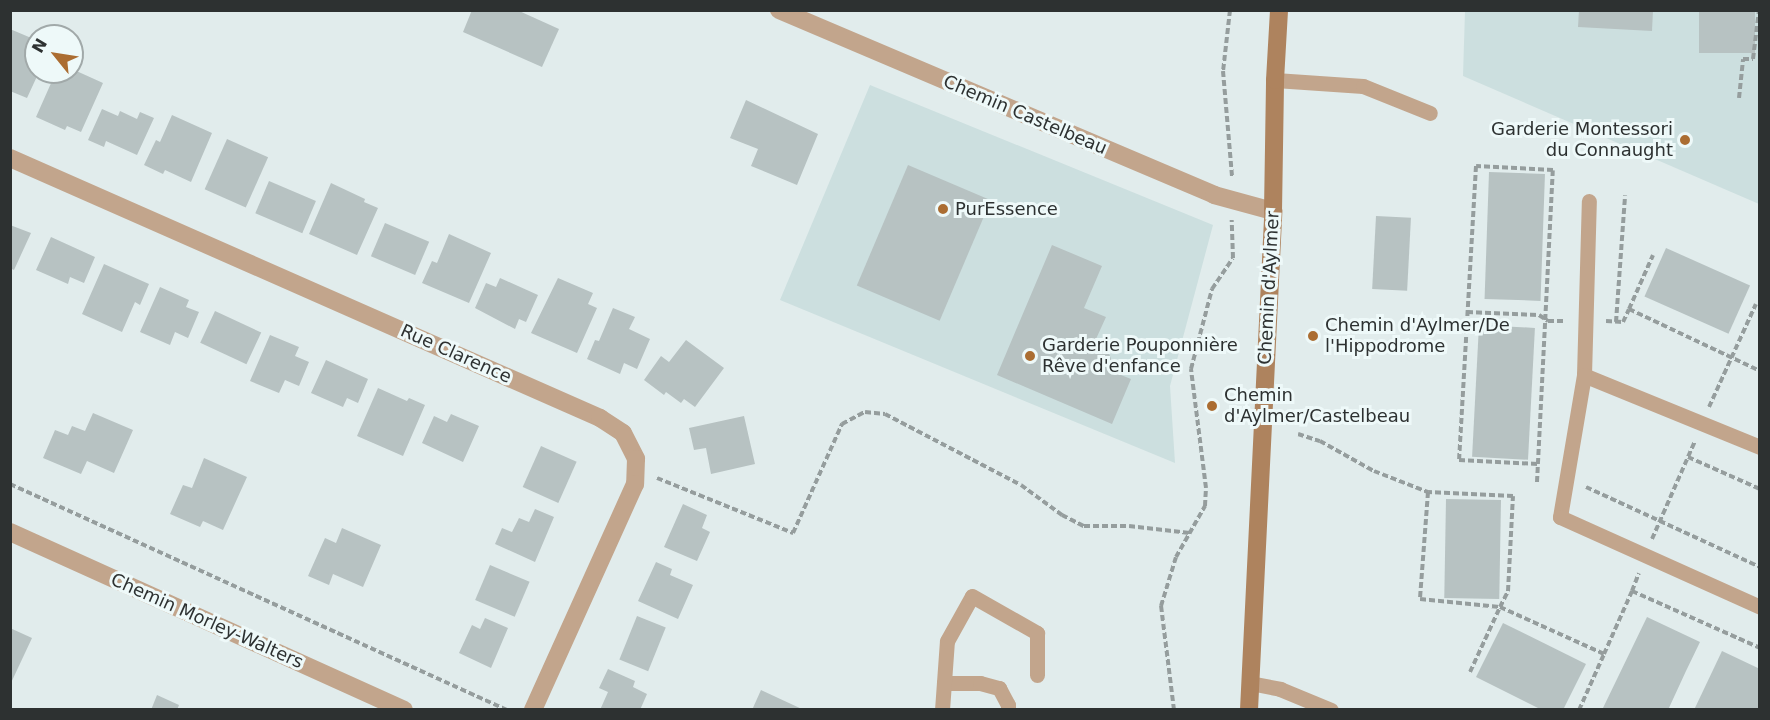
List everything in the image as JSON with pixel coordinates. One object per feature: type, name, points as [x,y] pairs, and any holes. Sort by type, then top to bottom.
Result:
[{"type":"main road","name":"Chemin d'Aylmer","points":[[1249,710],[1273,211],[1275,80],[1279,10]]},
{"type":"street","name":"Chemin Castelbeau","points":[[780,10],[1232,200],[1273,211]]},
{"type":"street","name":"Rue Clarence","points":[[10,158],[600,418],[623,433],[636,459],[636,470]]},
{"type":"street","points":[[533,710],[632,491],[636,470]]},
{"type":"street","name":"Chemin Morley-Walters","points":[[10,532],[404,710]]},
{"type":"lane","points":[[1275,80],[1363,86],[1430,113]]},
{"type":"lane","points":[[1588,201],[1584,375],[1560,517],[1760,607]]},
{"type":"lane","points":[[1584,375],[1760,447]]},
{"type":"lane","points":[[942,710],[947,641],[972,596],[1037,633],[1037,675]]},
{"type":"lane","points":[[944,683],[980,683],[999,688],[1008,705],[1008,710]]},
{"type":"lane","points":[[1250,683],[1280,689],[1330,710]]},
{"type":"path","points":[[1174,710],[1161,606],[1176,557],[1205,506],[1206,488],[1191,369],[1212,289],[1233,258],[1232,160],[1223,71],[1230,10]]},
{"type":"path","points":[[1739,98],[1743,59],[1754,59],[1759,10]]},
{"type":"path","points":[[1537,482],[1538,464],[1545,319],[1553,170],[1476,166],[1459,460],[1538,464]]},
{"type":"path","points":[[1616,321],[1625,195]]},
{"type":"path","points":[[1467,312],[1539,315],[1548,321],[1623,322],[1653,255]]},
{"type":"path","points":[[1629,309],[1760,371]]},
{"type":"path","points":[[636,470],[793,533],[842,424],[865,412],[885,414],[1021,484],[1062,515],[1084,526],[1130,526],[1190,533]]},
{"type":"path","points":[[1298,434],[1320,441],[1374,471],[1428,492],[1513,496],[1508,591],[1470,672]]},
{"type":"path","points":[[1688,457],[1760,489]]},
{"type":"path","points":[[1565,483],[1588,487],[1760,567]]},
{"type":"path","points":[[10,484],[507,710]]},
{"type":"path","points":[[1428,492],[1420,599],[1500,607],[1604,654]]},
{"type":"path","points":[[1579,710],[1640,569]]},
{"type":"path","points":[[1632,591],[1760,648]]},
{"type":"shaded area","name":"Garderie Montessori du Connaught","points":[[1465,11],[1759,11],[1759,204],[1463,76]]},
{"type":"shaded area","points":[[870,85],[1213,225],[1170,386],[1175,463],[780,300]]},
{"type":"building","points":[[472,10],[517,10],[559,29],[542,67],[463,32]]},
{"type":"building","points":[[1579,10],[1653,10],[1652,31],[1578,27]]},
{"type":"building","points":[[1699,10],[1755,10],[1755,53],[1699,53]]},
{"type":"building","points":[[10,29],[24,35],[24,84],[33,84],[27,98],[10,91]]},
{"type":"building","points":[[84,74],[103,83],[81,132],[67,126],[65,130],[36,117],[51,84],[84,84]]},
{"type":"building","points":[[746,100],[818,134],[797,185],[751,166],[758,149],[730,138]]},
{"type":"building","points":[[102,109],[118,116],[120,111],[137,119],[140,112],[154,118],[137,155],[106,141],[104,147],[88,140]]},
{"type":"building","points":[[172,115],[212,133],[191,182],[165,170],[163,174],[144,165],[156,140],[160,142]]},
{"type":"building","points":[[227,139],[268,157],[246,208],[205,189]]},
{"type":"building","points":[[908,165],[991,200],[940,321],[857,286]]},
{"type":"building","points":[[1489,172],[1545,174],[1541,301],[1485,299]]},
{"type":"building","points":[[269,181],[316,201],[302,233],[255,213]]},
{"type":"building","points":[[331,183],[365,199],[364,202],[378,208],[357,255],[309,234]]},
{"type":"building","points":[[1376,216],[1411,218],[1407,291],[1372,289]]},
{"type":"building","points":[[385,223],[429,242],[415,275],[371,256]]},
{"type":"building","points":[[10,225],[31,233],[14,270],[10,268]]},
{"type":"building","points":[[449,234],[491,253],[469,303],[422,283],[432,261],[437,263]]},
{"type":"building","points":[[51,237],[95,257],[84,283],[70,277],[68,284],[36,270]]},
{"type":"building","points":[[1052,245],[1102,266],[1084,308],[1106,317],[1096,339],[1105,343],[1113,364],[1111,371],[1131,379],[1112,424],[997,375]]},
{"type":"building","points":[[1666,248],[1750,285],[1728,334],[1644,296]]},
{"type":"building","points":[[104,264],[149,284],[140,305],[135,302],[122,332],[82,314]]},
{"type":"building","points":[[500,278],[538,295],[526,322],[519,319],[515,329],[475,308],[486,283],[496,287]]},
{"type":"building","points":[[558,278],[593,293],[588,304],[597,308],[577,353],[531,333]]},
{"type":"building","points":[[160,287],[189,300],[186,307],[199,312],[188,338],[175,332],[170,345],[140,332]]},
{"type":"building","points":[[613,308],[635,317],[629,329],[650,339],[637,369],[624,363],[620,374],[587,359],[595,340],[599,341]]},
{"type":"building","points":[[215,311],[261,333],[246,364],[200,343]]},
{"type":"building","points":[[1479,325],[1535,328],[1528,460],[1472,457]]},
{"type":"building","points":[[270,335],[299,347],[295,356],[309,362],[299,386],[285,380],[279,393],[250,381]]},
{"type":"building","points":[[686,340],[724,368],[695,407],[684,399],[681,403],[666,392],[664,395],[644,380],[661,356],[669,362]]},
{"type":"building","points":[[326,360],[368,379],[358,403],[347,398],[343,407],[311,393]]},
{"type":"building","points":[[378,388],[407,401],[409,398],[425,405],[403,456],[357,436]]},
{"type":"building","points":[[93,413],[133,430],[114,473],[87,461],[81,474],[43,458],[55,430],[68,435],[72,426],[85,431]]},
{"type":"building","points":[[451,414],[479,426],[463,462],[422,443],[434,416],[447,422]]},
{"type":"building","points":[[744,416],[755,464],[711,474],[706,448],[694,450],[689,428]]},
{"type":"building","points":[[541,446],[577,462],[558,503],[523,487]]},
{"type":"building","points":[[204,458],[247,477],[223,530],[203,521],[200,527],[170,514],[183,485],[192,488]]},
{"type":"building","points":[[1446,499],[1501,500],[1499,599],[1444,598]]},
{"type":"building","points":[[683,504],[707,515],[702,528],[710,532],[697,561],[664,547]]},
{"type":"building","points":[[535,509],[554,517],[535,562],[495,544],[502,528],[512,532],[519,518],[529,522]]},
{"type":"building","points":[[342,528],[381,545],[363,587],[333,574],[329,585],[308,576],[325,538],[336,543]]},
{"type":"building","points":[[656,562],[672,569],[670,575],[693,585],[678,619],[638,601]]},
{"type":"building","points":[[490,565],[530,582],[515,617],[475,600]]},
{"type":"building","points":[[637,616],[666,628],[648,671],[619,660]]},
{"type":"building","points":[[1647,617],[1700,642],[1668,710],[1602,710]]},
{"type":"building","points":[[485,618],[508,628],[491,668],[459,653],[472,625],[480,629]]},
{"type":"building","points":[[1503,623],[1586,664],[1563,710],[1542,710],[1476,677]]},
{"type":"building","points":[[10,628],[32,638],[10,685]]},
{"type":"building","points":[[1722,651],[1760,669],[1758,710],[1694,710]]},
{"type":"building","points":[[608,669],[635,681],[633,687],[647,694],[640,710],[600,710],[608,692],[599,688]]},
{"type":"building","points":[[761,690],[804,710],[752,710]]},
{"type":"building","points":[[157,695],[179,705],[177,710],[151,710]]},
{"type":"place","name":"Garderie Montessori du Connaught","points":[[1685,140]]},
{"type":"place","name":"PurEssence","points":[[943,209]]},
{"type":"place","name":"Chemin d'Aylmer/De l'Hippodrome","points":[[1313,336]]},
{"type":"place","name":"Garderie Pouponnière Rêve d'enfance","points":[[1030,356]]},
{"type":"place","name":"Chemin d'Aylmer/Castelbeau","points":[[1212,406]]}]
